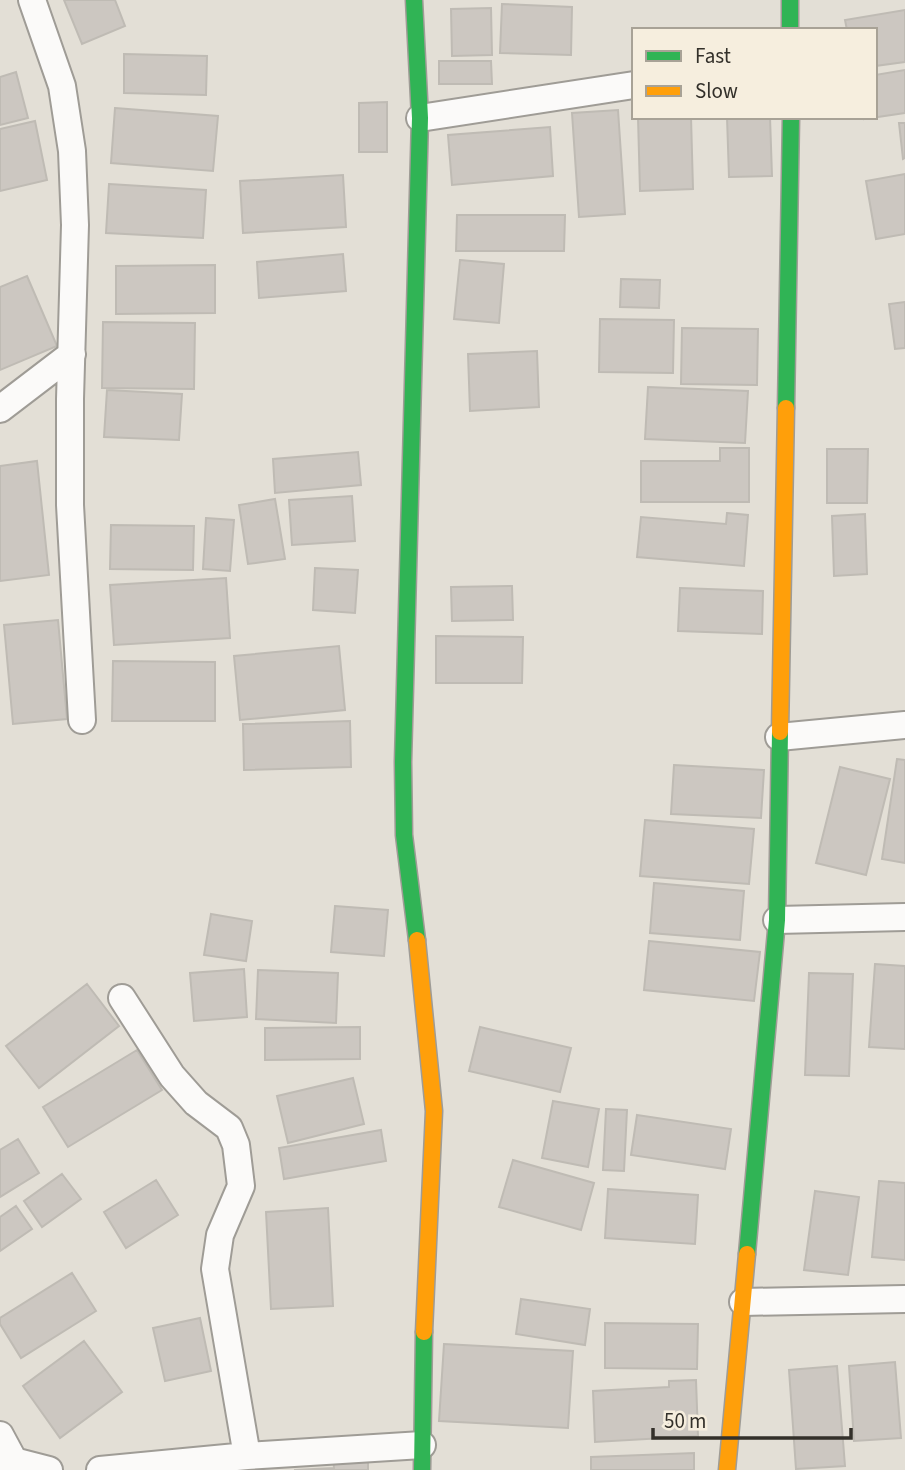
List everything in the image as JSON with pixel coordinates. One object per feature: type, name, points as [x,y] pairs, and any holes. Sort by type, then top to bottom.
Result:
[{"type":"street","points":[[32,0],[62,86],[72,151],[75,225],[70,505],[82,720]]},
{"type":"street","points":[[100,1470],[247,1456],[422,1457],[424,1292],[434,1111],[423,985],[404,835],[403,762],[420,118],[414,0]]},
{"type":"street","points":[[790,0],[790,28]]},
{"type":"street","points":[[420,118],[632,85]]},
{"type":"street","points":[[727,1470],[777,920],[791,119]]},
{"type":"street","points":[[0,409],[72,354]]},
{"type":"street","points":[[779,737],[905,725]]},
{"type":"street","points":[[777,920],[905,917]]},
{"type":"street","points":[[122,998],[172,1076],[196,1103],[229,1128],[236,1145],[240,1186],[220,1235],[215,1269],[247,1456]]},
{"type":"street","points":[[743,1302],[905,1299]]},
{"type":"street","points":[[0,1435],[7,1462],[49,1470]]},
{"type":"building","points":[[64,0],[115,0],[125,26],[82,44]]},
{"type":"building","points":[[502,4],[572,7],[571,55],[500,53]]},
{"type":"building","points":[[491,8],[492,55],[452,56],[451,9]]},
{"type":"building","points":[[905,10],[905,62],[877,66],[877,28],[847,28],[845,20]]},
{"type":"building","points":[[124,54],[207,56],[206,95],[124,93]]},
{"type":"building","points":[[439,61],[491,61],[492,84],[439,84]]},
{"type":"building","points":[[905,70],[905,113],[877,117],[877,75]]},
{"type":"building","points":[[16,72],[28,118],[0,125],[0,77]]},
{"type":"building","points":[[387,102],[387,152],[359,152],[359,103]]},
{"type":"building","points":[[115,108],[218,116],[213,171],[111,163]]},
{"type":"building","points":[[618,110],[625,214],[579,217],[572,113]]},
{"type":"building","points":[[638,119],[691,119],[693,189],[640,191]]},
{"type":"building","points":[[727,119],[770,119],[772,176],[729,177]]},
{"type":"building","points":[[35,121],[47,180],[0,191],[0,129]]},
{"type":"building","points":[[899,123],[905,123],[903,159]]},
{"type":"building","points":[[550,127],[553,176],[452,185],[448,135]]},
{"type":"building","points":[[905,174],[905,234],[876,239],[866,181]]},
{"type":"building","points":[[343,175],[346,227],[243,233],[240,181]]},
{"type":"building","points":[[109,184],[206,190],[203,238],[106,233]]},
{"type":"building","points":[[457,215],[565,215],[564,251],[456,251]]},
{"type":"building","points":[[343,254],[346,291],[259,298],[257,262]]},
{"type":"building","points":[[460,260],[504,264],[499,323],[454,319]]},
{"type":"building","points":[[215,265],[215,313],[116,314],[116,266]]},
{"type":"building","points":[[27,276],[57,346],[0,370],[0,287]]},
{"type":"building","points":[[621,279],[660,280],[659,308],[620,307]]},
{"type":"building","points":[[905,302],[905,348],[895,349],[889,304]]},
{"type":"building","points":[[600,319],[674,320],[673,373],[599,372]]},
{"type":"building","points":[[103,322],[195,323],[194,389],[102,388]]},
{"type":"building","points":[[682,328],[758,329],[757,385],[681,384]]},
{"type":"building","points":[[537,351],[539,407],[470,411],[468,354]]},
{"type":"building","points":[[648,387],[748,391],[745,443],[645,439]]},
{"type":"building","points":[[107,390],[182,394],[179,440],[104,437]]},
{"type":"building","points":[[720,448],[749,448],[749,502],[641,502],[641,461],[720,461]]},
{"type":"building","points":[[827,449],[868,449],[867,503],[827,503]]},
{"type":"building","points":[[358,452],[361,485],[275,493],[273,459]]},
{"type":"building","points":[[37,461],[49,575],[0,581],[0,466]]},
{"type":"building","points":[[352,496],[355,541],[292,545],[289,500]]},
{"type":"building","points":[[275,499],[285,559],[248,564],[239,505]]},
{"type":"building","points":[[727,513],[748,515],[744,566],[637,557],[641,517],[726,524]]},
{"type":"building","points":[[865,514],[867,574],[834,576],[832,516]]},
{"type":"building","points":[[206,518],[234,520],[230,571],[203,569]]},
{"type":"building","points":[[111,525],[194,526],[193,570],[110,569]]},
{"type":"building","points":[[315,568],[358,570],[355,613],[313,610]]},
{"type":"building","points":[[226,578],[230,638],[114,645],[110,585]]},
{"type":"building","points":[[512,586],[513,620],[452,621],[451,587]]},
{"type":"building","points":[[680,588],[763,591],[762,634],[678,631]]},
{"type":"building","points":[[58,620],[67,719],[13,724],[4,625]]},
{"type":"building","points":[[436,636],[523,637],[522,683],[436,683]]},
{"type":"building","points":[[339,646],[345,710],[240,720],[234,656]]},
{"type":"building","points":[[113,661],[215,662],[215,721],[112,721]]},
{"type":"building","points":[[350,721],[351,767],[244,770],[243,724]]},
{"type":"building","points":[[897,759],[905,760],[905,863],[882,859]]},
{"type":"building","points":[[674,765],[764,770],[761,818],[671,814]]},
{"type":"building","points":[[840,767],[890,779],[866,875],[816,863]]},
{"type":"building","points":[[645,820],[754,829],[749,884],[640,876]]},
{"type":"building","points":[[654,883],[744,891],[740,940],[650,933]]},
{"type":"building","points":[[335,906],[388,910],[384,956],[331,952]]},
{"type":"building","points":[[211,914],[252,921],[246,961],[204,955]]},
{"type":"building","points":[[649,941],[760,952],[754,1001],[644,990]]},
{"type":"building","points":[[875,964],[905,966],[905,1049],[869,1047]]},
{"type":"building","points":[[244,969],[247,1017],[194,1021],[190,973]]},
{"type":"building","points":[[258,970],[338,973],[336,1023],[256,1019]]},
{"type":"building","points":[[809,973],[853,974],[849,1076],[805,1075]]},
{"type":"building","points":[[87,984],[119,1026],[39,1088],[6,1046]]},
{"type":"building","points":[[360,1027],[360,1059],[265,1060],[265,1028]]},
{"type":"building","points":[[480,1027],[571,1048],[560,1092],[469,1071]]},
{"type":"building","points":[[137,1050],[162,1090],[68,1147],[43,1107]]},
{"type":"building","points":[[353,1078],[364,1124],[288,1143],[277,1096]]},
{"type":"building","points":[[553,1101],[599,1109],[588,1167],[542,1158]]},
{"type":"building","points":[[606,1109],[627,1110],[624,1171],[603,1170]]},
{"type":"building","points":[[637,1115],[731,1129],[725,1169],[631,1155]]},
{"type":"building","points":[[381,1130],[386,1161],[284,1179],[279,1148]]},
{"type":"building","points":[[18,1139],[39,1173],[0,1197],[0,1150]]},
{"type":"building","points":[[513,1160],[594,1183],[581,1230],[499,1207]]},
{"type":"building","points":[[62,1174],[81,1199],[42,1227],[24,1201]]},
{"type":"building","points":[[156,1180],[178,1215],[126,1248],[104,1212]]},
{"type":"building","points":[[879,1181],[905,1183],[905,1260],[872,1257]]},
{"type":"building","points":[[608,1189],[698,1195],[695,1244],[605,1238]]},
{"type":"building","points":[[815,1191],[859,1197],[848,1275],[804,1270]]},
{"type":"building","points":[[16,1206],[32,1229],[0,1251],[0,1217]]},
{"type":"building","points":[[328,1208],[333,1306],[271,1309],[266,1212]]},
{"type":"building","points":[[72,1273],[96,1311],[21,1358],[0,1324],[0,1318]]},
{"type":"building","points":[[521,1299],[590,1309],[585,1345],[516,1334]]},
{"type":"building","points":[[200,1318],[211,1371],[165,1381],[153,1328]]},
{"type":"building","points":[[605,1323],[698,1324],[697,1369],[605,1368]]},
{"type":"building","points":[[84,1341],[122,1392],[60,1438],[23,1386]]},
{"type":"building","points":[[444,1344],[573,1351],[568,1428],[439,1421]]},
{"type":"building","points":[[895,1362],[901,1438],[854,1441],[849,1366]]},
{"type":"building","points":[[837,1366],[845,1466],[796,1469],[789,1370]]},
{"type":"building","points":[[696,1380],[698,1436],[595,1442],[593,1391],[669,1387],[669,1381]]},
{"type":"building","points":[[694,1453],[694,1470],[591,1470],[591,1457]]},
{"type":"building","points":[[368,1455],[368,1470],[294,1470],[334,1468],[333,1456]]},
{"type":"traffic: fast","points":[[414,0],[420,118],[403,762],[404,835],[417,940]]},
{"type":"traffic: fast","points":[[790,0],[790,28]]},
{"type":"traffic: fast","points":[[786,408],[791,119]]},
{"type":"traffic: fast","points":[[747,1254],[777,920],[780,732]]},
{"type":"traffic: fast","points":[[422,1470],[424,1332]]},
{"type":"traffic: slow","points":[[780,732],[786,408]]},
{"type":"traffic: slow","points":[[417,940],[434,1111],[424,1332]]},
{"type":"traffic: slow","points":[[727,1470],[747,1254]]}]
